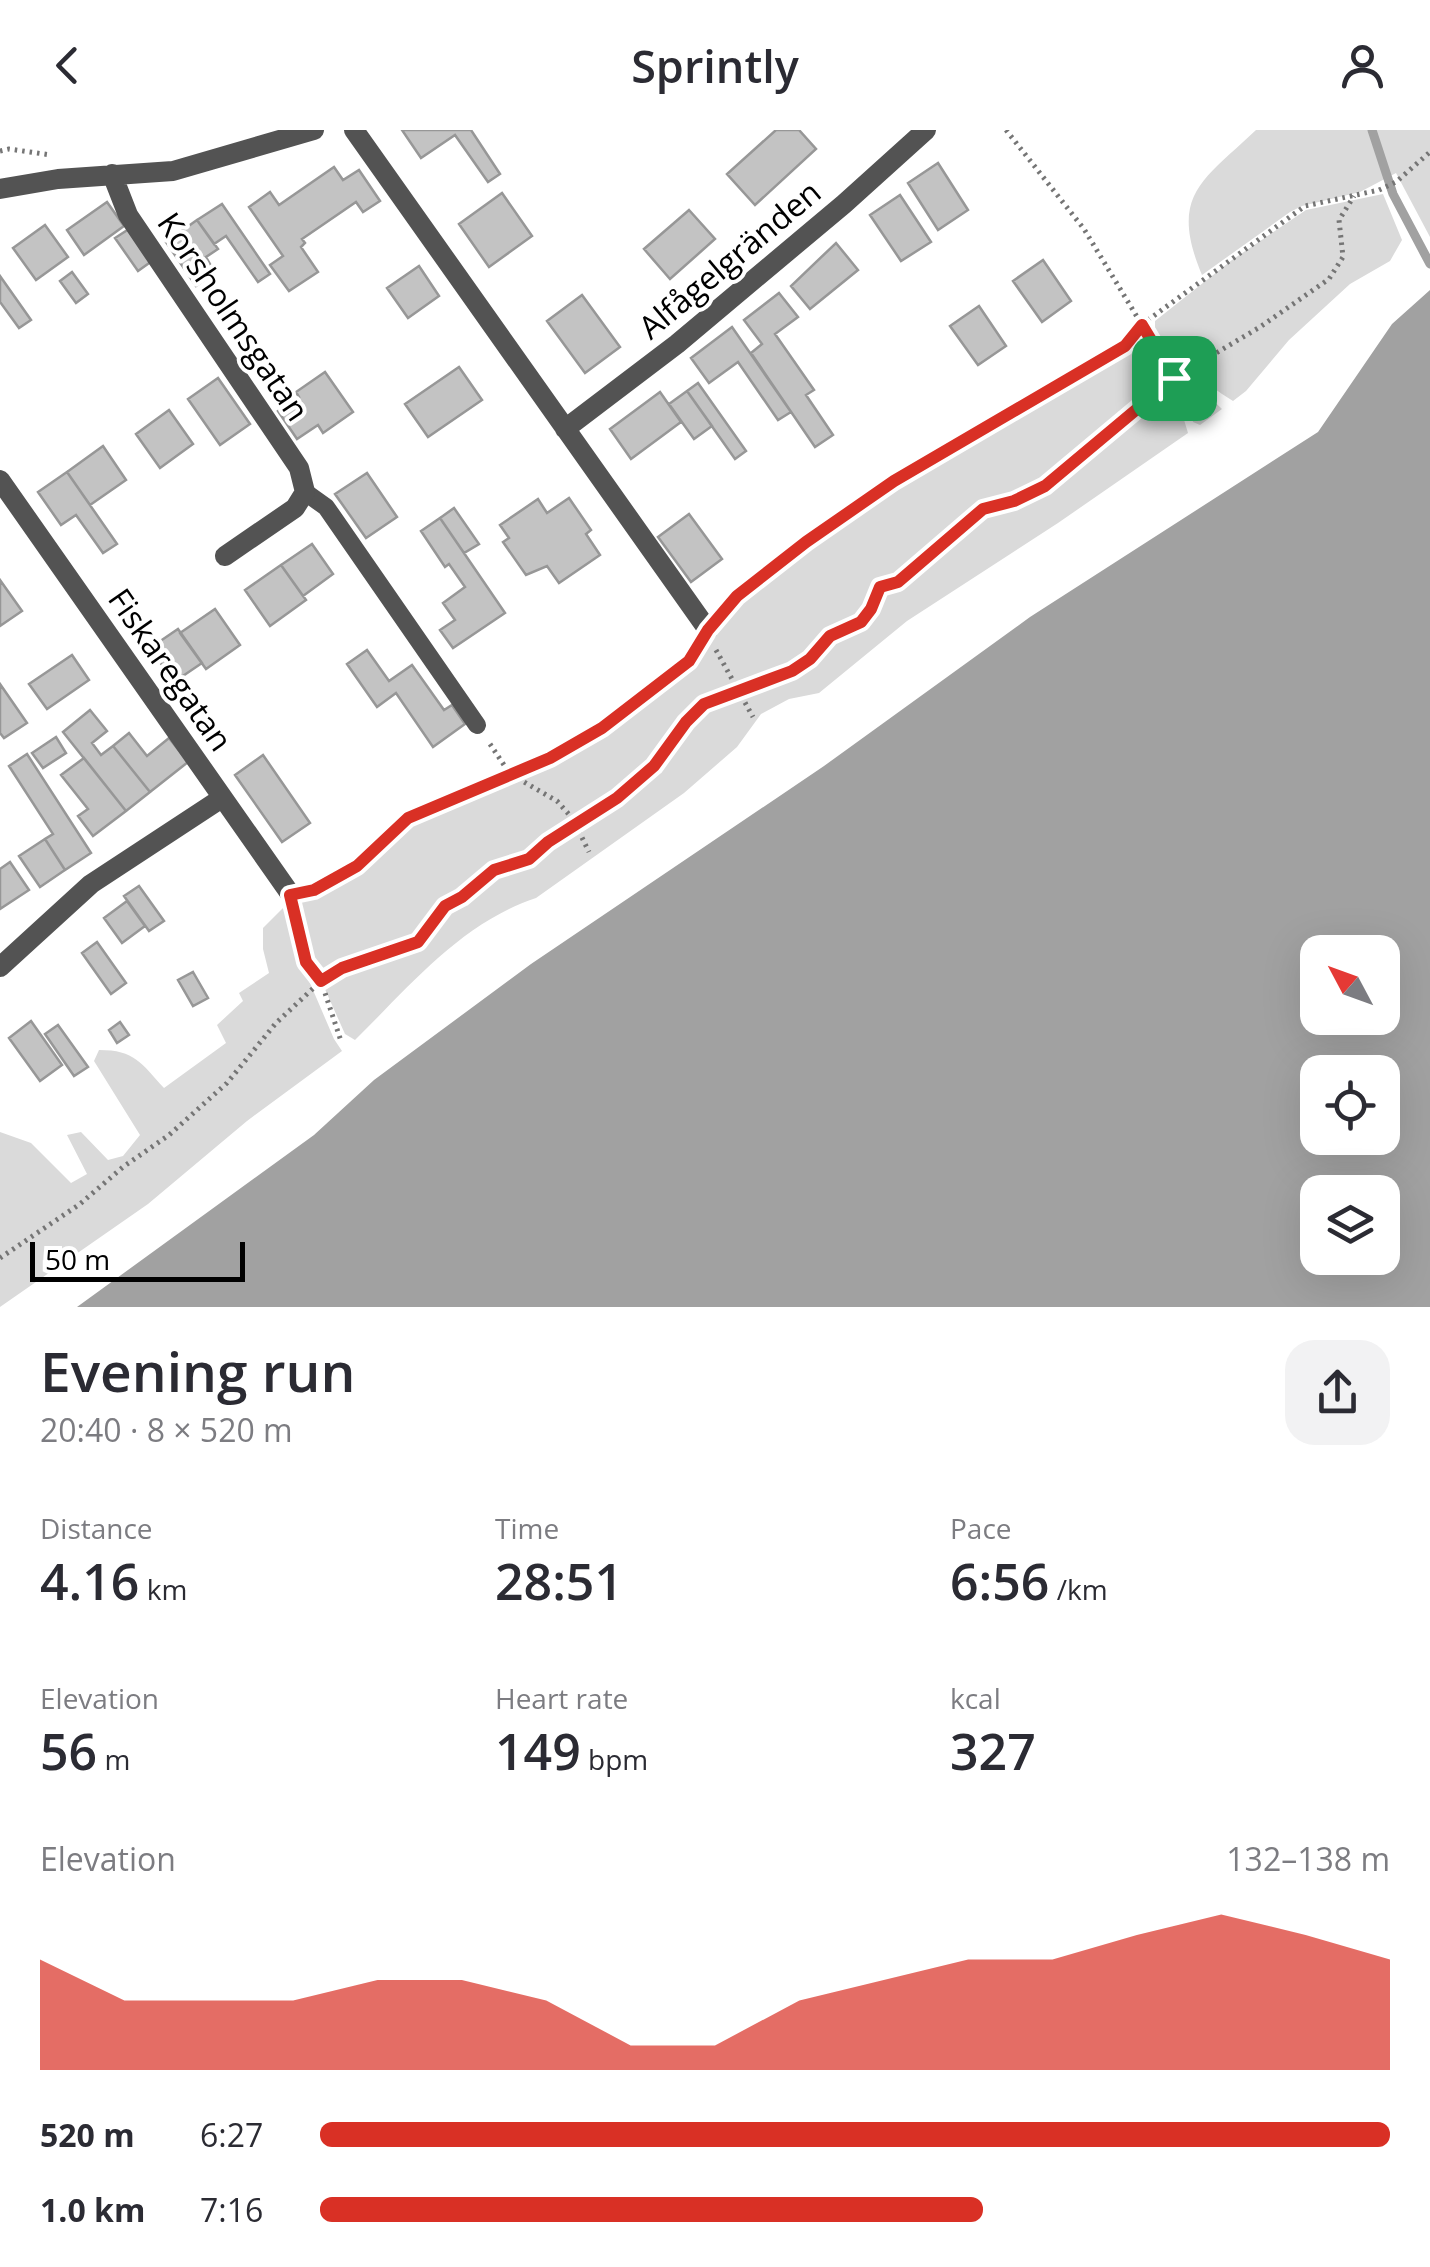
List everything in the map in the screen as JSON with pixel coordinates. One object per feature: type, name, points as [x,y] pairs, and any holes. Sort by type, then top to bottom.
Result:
[{"type":"street","points":[[0,189],[58,178],[174,171],[314,130]]},
{"type":"street","points":[[354,130],[708,630]]},
{"type":"street","name":"Alfågelgränden","points":[[565,429],[677,344],[926,130]]},
{"type":"street","name":"Korsholmsgatan","points":[[112,174],[128,215],[299,468],[305,492]]},
{"type":"street","name":"Fiskaregatan","points":[[0,480],[290,895]]},
{"type":"street","points":[[225,556],[296,508],[305,492]]},
{"type":"street","points":[[0,967],[91,884],[222,798]]},
{"type":"lane","name":"Korsholmsgatan","points":[[305,492],[326,508],[476,725]]},
{"type":"path","points":[[1006,130],[1084,228],[1174,378]]},
{"type":"path","points":[[341,1041],[321,981],[306,962],[290,895],[314,890],[357,866],[408,818],[550,758],[602,728],[689,661],[708,630],[737,596],[806,542],[894,481],[1125,346],[1142,325],[1305,206],[1379,190],[1396,182],[1430,152]]},
{"type":"path","points":[[0,1258],[80,1204],[123,1167],[170,1135],[227,1082],[276,1022],[321,981],[342,968],[418,942],[445,906],[494,870],[529,859],[617,798],[654,766],[704,704],[792,671],[810,659],[830,636],[861,622],[880,587],[898,582],[983,509],[1014,501],[1045,486],[1174,378],[1260,328],[1329,279],[1343,257],[1339,220],[1354,196]]},
{"type":"path","points":[[708,630],[754,717]]},
{"type":"path","points":[[476,725],[510,774],[557,801],[576,824],[588,852]]},
{"type":"shaded area","points":[[1256,130],[1430,130],[1430,237],[1396,173],[1360,192],[1290,212],[1202,275],[1192,248],[1190,207],[1207,176]]},
{"type":"shaded area","points":[[1383,194],[1402,240],[1390,261],[1350,284],[1289,340],[1233,401],[1191,369],[1155,332],[1155,321],[1232,260],[1306,210]]},
{"type":"shaded area","points":[[1430,290],[1430,1307],[77,1307],[314,1135],[374,1080],[531,964],[824,766],[1030,617],[1318,432],[1392,324]]},
{"type":"shaded area","points":[[1134,341],[1149,344],[1178,400],[1188,433],[907,621],[819,693],[789,699],[761,714],[737,747],[684,793],[536,898],[509,909],[460,940],[355,1040],[345,1034],[303,940],[298,904],[338,881],[409,824],[544,768],[615,727],[690,669],[749,587],[819,533]]},
{"type":"shaded area","points":[[1182,384],[1200,388],[1222,409],[1200,425],[1193,422]]},
{"type":"shaded area","points":[[285,906],[298,955],[342,1051],[247,1121],[148,1204],[0,1307],[0,1132],[31,1143],[71,1183],[87,1174],[67,1135],[81,1132],[108,1160],[123,1156],[140,1135],[94,1061],[99,1050],[129,1055],[164,1088],[226,1043],[217,1025],[243,1001],[239,993],[269,973],[263,928]]},
{"type":"building","points":[[402,130],[471,130],[500,174],[488,182],[455,135],[421,158]]},
{"type":"building","points":[[776,130],[799,130],[816,149],[755,205],[727,174]]},
{"type":"building","points":[[938,163],[968,210],[938,230],[908,183]]},
{"type":"building","points":[[334,167],[343,180],[359,170],[380,201],[363,212],[356,202],[302,239],[305,243],[301,247],[318,272],[289,291],[270,265],[283,256],[249,207],[270,192],[279,205]]},
{"type":"building","points":[[502,193],[532,236],[489,267],[459,224]]},
{"type":"building","points":[[900,195],[931,242],[901,261],[870,215]]},
{"type":"building","points":[[107,202],[124,226],[84,255],[67,230]]},
{"type":"building","points":[[222,204],[270,274],[258,282],[226,236],[214,244],[197,220]]},
{"type":"building","points":[[689,210],[715,239],[670,279],[644,249]]},
{"type":"building","points":[[197,220],[218,249],[206,257],[210,264],[201,270],[207,278],[196,286],[166,242]]},
{"type":"building","points":[[45,225],[68,257],[36,280],[13,248]]},
{"type":"building","points":[[129,229],[152,261],[138,271],[115,238]]},
{"type":"building","points":[[836,243],[858,270],[810,309],[791,286]]},
{"type":"building","points":[[1043,260],[1071,301],[1042,322],[1013,281]]},
{"type":"building","points":[[419,266],[439,296],[408,318],[387,288]]},
{"type":"building","points":[[72,272],[88,294],[76,303],[60,281]]},
{"type":"building","points":[[0,276],[31,320],[19,328],[0,302]]},
{"type":"building","points":[[779,293],[798,317],[775,334],[814,390],[806,395],[833,435],[815,447],[751,353],[762,344],[744,320]]},
{"type":"building","points":[[582,295],[620,347],[585,373],[547,321]]},
{"type":"building","points":[[979,306],[1006,346],[978,365],[950,326]]},
{"type":"building","points":[[732,327],[791,412],[778,420],[738,362],[709,383],[691,358]]},
{"type":"building","points":[[459,367],[482,400],[428,437],[405,404]]},
{"type":"building","points":[[325,372],[353,412],[323,433],[318,425],[297,439],[278,411],[299,397],[296,392]]},
{"type":"building","points":[[218,378],[250,424],[220,445],[188,399]]},
{"type":"building","points":[[698,383],[746,451],[735,459],[687,391]]},
{"type":"building","points":[[687,391],[712,426],[694,439],[669,404]]},
{"type":"building","points":[[660,392],[681,422],[631,459],[610,429]]},
{"type":"building","points":[[169,410],[193,444],[160,468],[136,434]]},
{"type":"building","points":[[103,446],[126,480],[90,505],[67,472]]},
{"type":"building","points":[[67,472],[117,544],[103,553],[76,515],[61,525],[38,492]]},
{"type":"building","points":[[367,473],[397,517],[366,538],[335,494]]},
{"type":"building","points":[[569,498],[591,530],[586,534],[600,555],[559,583],[547,566],[526,575],[503,542],[509,538],[500,525],[538,499],[547,513]]},
{"type":"building","points":[[454,508],[479,544],[464,553],[440,518]]},
{"type":"building","points":[[689,514],[722,559],[691,582],[658,537]]},
{"type":"building","points":[[440,518],[505,613],[453,648],[440,630],[455,620],[443,603],[465,587],[449,564],[445,567],[421,531]]},
{"type":"building","points":[[312,544],[333,574],[303,596],[281,565]]},
{"type":"building","points":[[281,565],[306,600],[270,626],[245,590]]},
{"type":"building","points":[[0,580],[22,611],[0,626]]},
{"type":"building","points":[[215,609],[240,645],[206,669],[180,633]]},
{"type":"building","points":[[178,629],[202,663],[174,682],[150,648]]},
{"type":"building","points":[[367,650],[389,681],[412,665],[444,710],[452,705],[465,724],[433,747],[396,693],[377,707],[347,664]]},
{"type":"building","points":[[72,655],[89,680],[47,709],[29,684]]},
{"type":"building","points":[[0,684],[27,723],[4,738],[0,733]]},
{"type":"building","points":[[90,710],[107,731],[92,743],[101,755],[113,746],[150,792],[126,811],[63,732]]},
{"type":"building","points":[[129,733],[147,756],[169,738],[188,762],[150,792],[113,746]]},
{"type":"building","points":[[56,737],[66,753],[43,768],[32,753]]},
{"type":"building","points":[[27,754],[91,853],[65,870],[45,839],[53,834],[9,766]]},
{"type":"building","points":[[263,755],[310,823],[282,842],[235,775]]},
{"type":"building","points":[[84,758],[126,811],[93,836],[78,816],[88,809],[61,775]]},
{"type":"building","points":[[45,839],[65,870],[40,887],[19,856]]},
{"type":"building","points":[[10,862],[29,890],[0,909],[0,869]]},
{"type":"building","points":[[139,886],[164,921],[149,931],[124,896]]},
{"type":"building","points":[[127,901],[145,926],[122,943],[104,918]]},
{"type":"building","points":[[97,942],[126,983],[111,994],[82,953]]},
{"type":"building","points":[[193,972],[208,998],[193,1006],[178,980]]},
{"type":"building","points":[[31,1021],[62,1065],[40,1081],[9,1038]]},
{"type":"building","points":[[120,1022],[129,1035],[117,1043],[109,1030]]},
{"type":"building","points":[[58,1025],[88,1067],[74,1076],[45,1034]]},
{"type":"waterway","points":[[1372,130],[1393,194],[1430,264]]},
{"type":"route","points":[[1142,325],[1174,378],[1045,486],[1014,501],[983,509],[898,582],[880,587],[861,622],[830,636],[810,659],[792,671],[704,704],[654,766],[617,798],[548,842],[529,859],[494,870],[445,906],[418,942],[356,962],[321,981],[306,962],[290,895],[314,890],[357,866],[408,818],[550,758],[602,728],[689,661],[708,630],[737,596],[894,481],[1125,346],[1142,325]]}]
